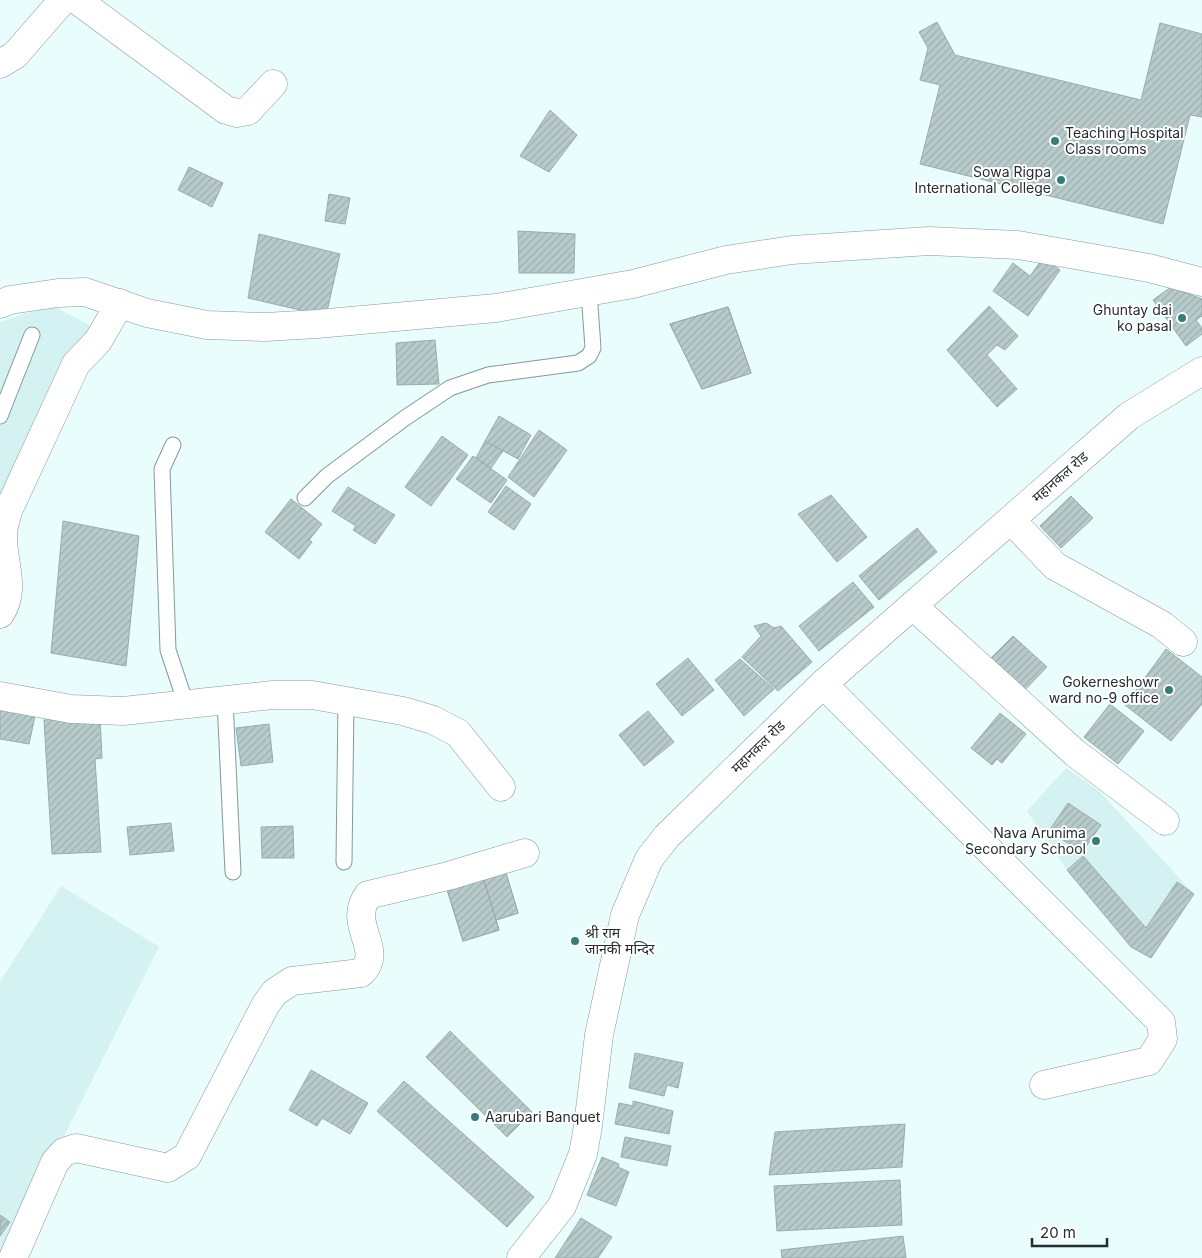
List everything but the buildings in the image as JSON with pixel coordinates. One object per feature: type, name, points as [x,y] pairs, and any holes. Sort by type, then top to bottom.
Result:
[{"type":"street","points":[[0,64],[15,55],[63,0]]},
{"type":"street","points":[[77,0],[226,110],[237,113],[248,111],[273,84]]},
{"type":"street","points":[[0,304],[10,300],[48,294],[85,292],[147,313],[208,325],[265,327],[316,324],[496,308],[633,284],[726,260],[773,253],[929,241],[1018,246],[1149,268],[1202,282]]},
{"type":"street","points":[[0,614],[6,605],[10,588],[1,533],[8,511],[76,364],[98,341],[120,303]]},
{"type":"street","name":"महानकल रोड","points":[[521,1258],[562,1206],[583,1154],[599,1035],[625,915],[649,859],[667,836],[823,684],[1129,416],[1202,371]]},
{"type":"street","points":[[1011,520],[1055,566],[1162,625],[1183,642]]},
{"type":"street","points":[[913,606],[1075,753],[1165,821]]},
{"type":"street","points":[[823,684],[1161,1022],[1163,1039],[1149,1061],[1044,1085]]},
{"type":"street","points":[[0,696],[71,708],[122,711],[273,695],[312,695],[346,701],[418,715],[433,720],[458,733],[501,787]]},
{"type":"street","points":[[13,1258],[55,1162],[64,1152],[76,1148],[168,1168],[187,1156],[266,1004],[275,992],[292,982],[361,973],[369,965],[370,954],[360,917],[362,903],[368,895],[448,876],[525,853]]},
{"type":"lane","points":[[305,498],[327,476],[404,418],[450,388],[488,375],[578,363],[588,356],[593,348],[589,292]]},
{"type":"lane","points":[[0,416],[32,335]]},
{"type":"lane","points":[[173,445],[162,469],[168,650],[186,704]]},
{"type":"lane","points":[[225,700],[233,872]]},
{"type":"lane","points":[[344,862],[346,701]]},
{"type":"shaded area","points":[[51,305],[97,329],[0,518],[0,322]]},
{"type":"shaded area","name":"Nava Arunima Secondary School","points":[[1066,768],[1099,791],[1194,894],[1151,958],[1067,870],[1027,811]]},
{"type":"shaded area","points":[[61,886],[159,947],[3,1258],[0,1258],[0,982]]},
{"type":"place","name":"Teaching Hospital Class rooms","points":[[1055,141]]},
{"type":"place","name":"Sowa Rigpa International College","points":[[1061,180]]},
{"type":"place","name":"Ghuntay dai ko pasal","points":[[1182,318]]},
{"type":"place","name":"Gokerneshowr ward no-9 office","points":[[1169,690]]},
{"type":"place","name":"Nava Arunima Secondary School","points":[[1096,841]]},
{"type":"place","name":"श्री राम जानकी मन्दिर","points":[[575,941]]},
{"type":"place","name":"Aarubari Banquet","points":[[475,1117]]}]
